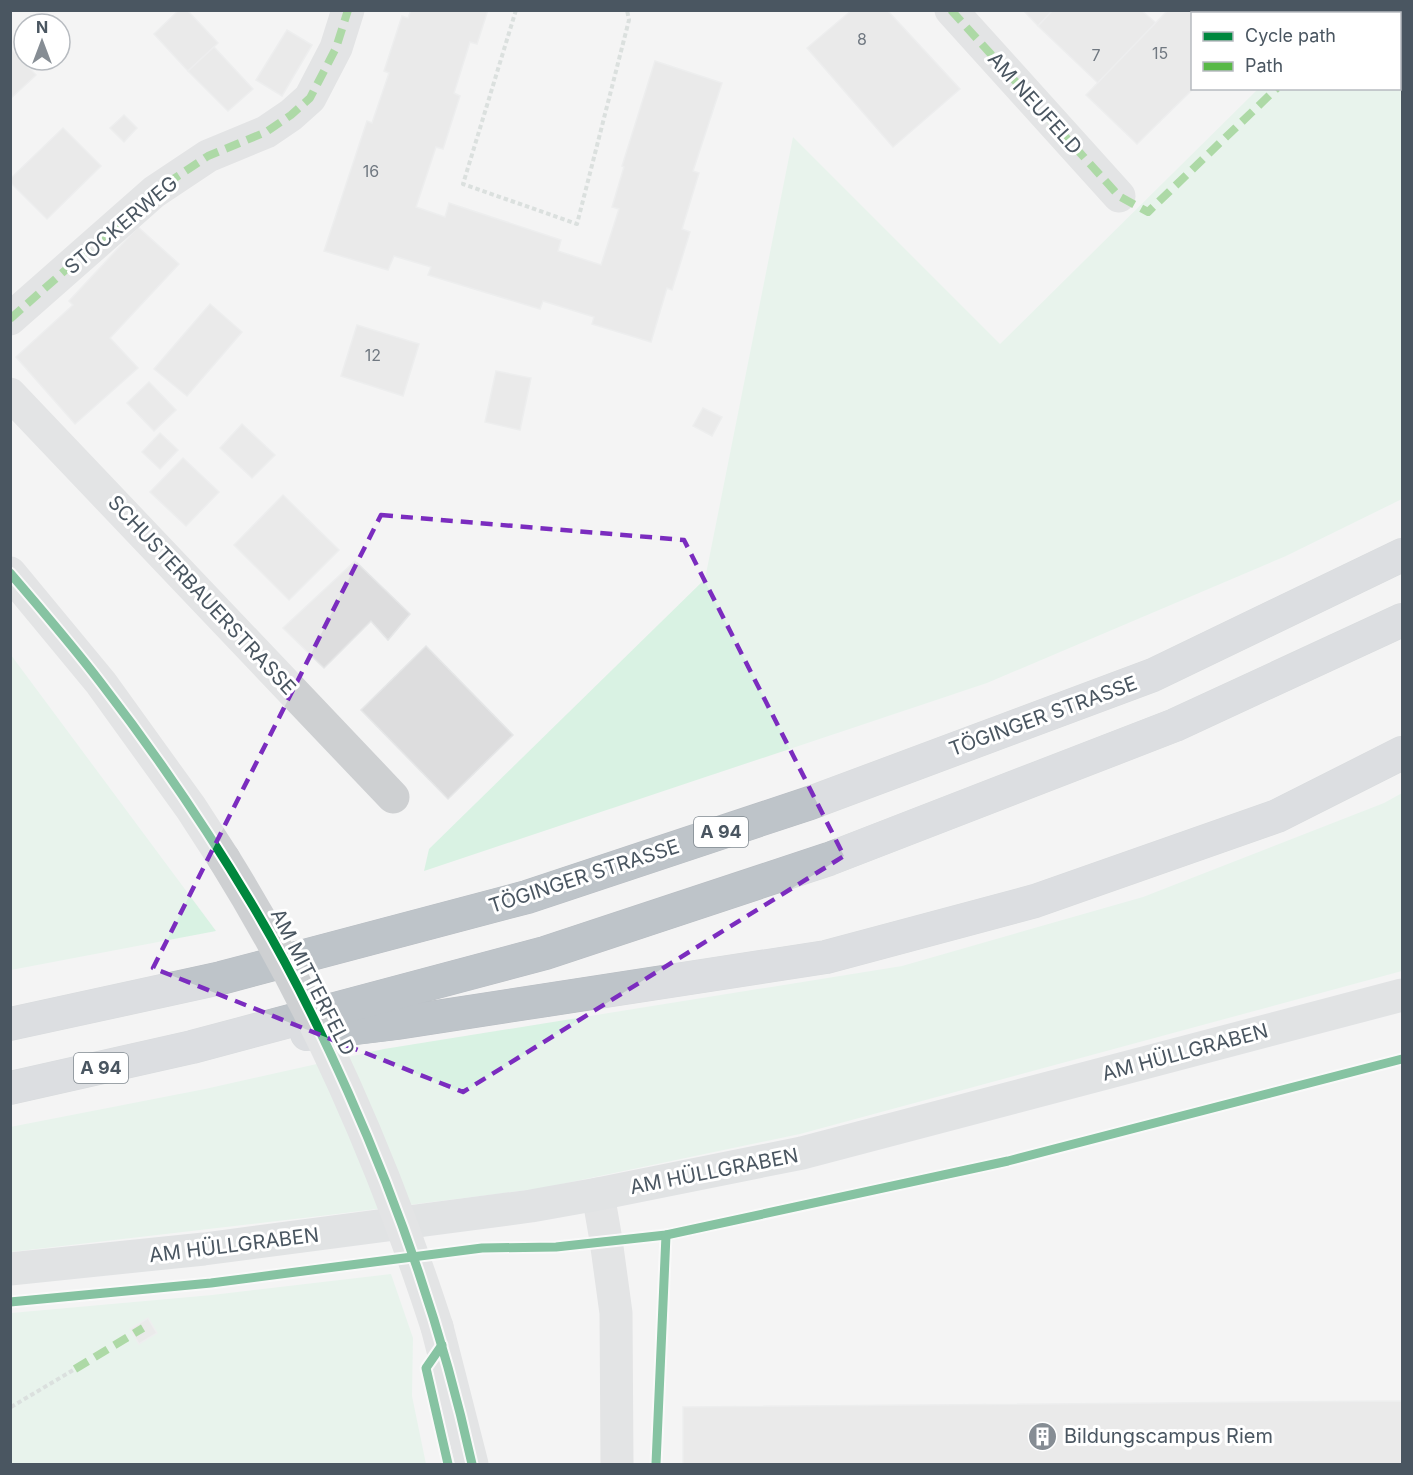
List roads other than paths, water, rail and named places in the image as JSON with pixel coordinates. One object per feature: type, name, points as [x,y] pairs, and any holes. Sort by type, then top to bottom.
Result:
[{"type":"highway","name":"TÖGINGER STRASSE","points":[[10,1024],[221,978],[527,897],[810,803],[1153,675],[1402,555]]},
{"type":"highway","name":"A 94","points":[[10,1088],[192,1047],[545,954],[829,859],[1175,725],[1402,620]]},
{"type":"highway","points":[[192,1047],[397,1023],[826,957],[1035,901],[1233,832],[1277,816],[1402,753]]},
{"type":"main road","name":"AM HÜLLGRABEN","points":[[10,1269],[204,1250],[520,1207],[598,1194],[802,1153],[1402,995]]},
{"type":"street","name":"STOCKERWEG","points":[[10,319],[154,192],[208,156],[266,132],[291,115],[310,98],[336,48],[348,10]]},
{"type":"street","name":"AM NEUFELD","points":[[951,10],[1119,196]]},
{"type":"street","name":"SCHUSTERBAUERSTRASSE","points":[[10,394],[393,797]]},
{"type":"street","name":"AM MITTERFELD","points":[[10,573],[101,683],[191,808],[276,947],[329,1049],[396,1206],[437,1327],[472,1464]]},
{"type":"street","points":[[598,1194],[616,1313],[617,1464]]},
{"type":"place","name":"Bildungscampus Riem","points":[[1043,1436]]}]
